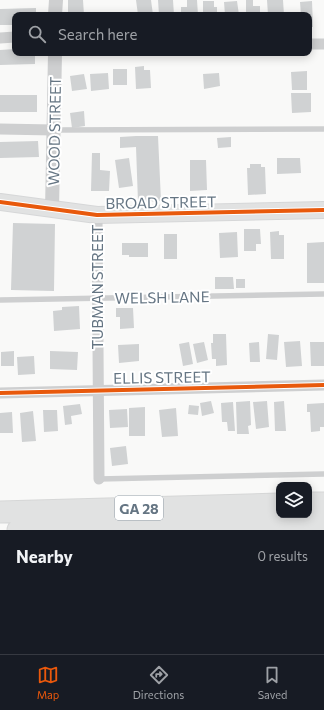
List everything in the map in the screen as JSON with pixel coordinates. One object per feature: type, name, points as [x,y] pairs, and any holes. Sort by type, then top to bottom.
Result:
[{"type":"highway","points":[[312,503],[324,503]]},
{"type":"highway","name":"GA 28","points":[[0,512],[276,504]]},
{"type":"highway","name":"GA 28","points":[[18,530],[324,524]]},
{"type":"main road","name":"BROAD STREET","points":[[0,202],[97,215],[324,210]]},
{"type":"street","points":[[56,0],[56,12]]},
{"type":"street","points":[[0,38],[12,38]]},
{"type":"street","points":[[312,44],[324,44]]},
{"type":"street","name":"WOOD STREET","points":[[52,210],[55,56]]},
{"type":"street","points":[[0,128],[54,130]]},
{"type":"street","name":"TUBMAN STREET","points":[[97,215],[97,390],[99,479]]},
{"type":"street","name":"ELLIS STREET","points":[[0,393],[324,385]]},
{"type":"lane","points":[[54,130],[324,129]]},
{"type":"lane","name":"WELSH LANE","points":[[0,300],[324,294]]},
{"type":"lane","points":[[99,479],[324,474]]},
{"type":"building","points":[[68,0],[83,0],[84,12],[68,12]]},
{"type":"building","points":[[136,0],[151,0],[153,12],[138,12]]},
{"type":"building","points":[[158,0],[173,0],[174,12],[159,12]]},
{"type":"building","points":[[187,0],[197,0],[198,12],[181,12],[181,7],[187,7]]},
{"type":"building","points":[[246,0],[253,0],[253,6],[260,6],[260,12],[246,12]]},
{"type":"building","points":[[267,0],[283,0],[284,12],[268,12]]},
{"type":"building","points":[[203,1],[214,1],[214,7],[217,7],[217,12],[203,12]]},
{"type":"building","points":[[237,1],[239,12],[225,12],[224,2]]},
{"type":"building","points":[[312,1],[313,27],[312,12],[301,12],[300,2]]},
{"type":"building","points":[[36,8],[36,12],[12,12],[12,25],[0,25],[0,9]]},
{"type":"building","points":[[12,49],[12,56],[35,56],[35,64],[0,65],[0,50]]},
{"type":"building","points":[[144,66],[144,70],[150,70],[151,88],[136,89],[135,67]]},
{"type":"building","points":[[113,69],[127,69],[127,85],[113,85]]},
{"type":"building","points":[[307,71],[307,90],[292,90],[291,72]]},
{"type":"building","points":[[108,73],[109,89],[91,91],[90,74]]},
{"type":"building","points":[[219,73],[220,86],[204,89],[203,74]]},
{"type":"building","points":[[84,74],[87,89],[72,91],[70,76]]},
{"type":"building","points":[[291,93],[311,93],[311,112],[292,113]]},
{"type":"building","points":[[0,95],[37,95],[37,112],[0,112]]},
{"type":"building","points":[[84,111],[85,126],[72,128],[70,113]]},
{"type":"building","points":[[158,136],[161,201],[138,202],[136,147],[120,148],[120,137]]},
{"type":"building","points":[[231,137],[231,147],[218,148],[217,138]]},
{"type":"building","points":[[38,141],[39,157],[0,158],[0,142]]},
{"type":"building","points":[[92,153],[100,153],[100,170],[110,171],[109,191],[91,191]]},
{"type":"building","points":[[129,158],[133,186],[119,188],[115,160]]},
{"type":"building","points":[[277,158],[300,158],[301,173],[277,174]]},
{"type":"building","points":[[190,160],[206,160],[207,190],[190,191]]},
{"type":"building","points":[[250,164],[261,164],[261,167],[265,167],[266,194],[248,195],[247,168],[250,168]]},
{"type":"building","points":[[13,223],[55,224],[54,291],[11,290]]},
{"type":"building","points":[[244,229],[260,229],[261,244],[256,244],[256,251],[244,251]]},
{"type":"building","points":[[279,231],[279,235],[284,235],[284,259],[271,259],[270,232]]},
{"type":"building","points":[[237,232],[238,257],[220,258],[219,233]]},
{"type":"building","points":[[164,234],[177,234],[177,259],[164,259]]},
{"type":"building","points":[[324,242],[324,283],[307,283],[307,243]]},
{"type":"building","points":[[122,243],[148,243],[148,257],[129,257],[129,255],[122,255]]},
{"type":"building","points":[[215,277],[233,277],[234,289],[215,289]]},
{"type":"building","points":[[236,279],[245,279],[245,288],[236,288]]},
{"type":"building","points":[[79,306],[80,329],[54,331],[53,311],[62,310],[62,307]]},
{"type":"building","points":[[116,308],[133,308],[134,328],[120,329],[120,317],[116,317]]},
{"type":"building","points":[[213,334],[226,334],[227,365],[216,366],[216,359],[212,359],[211,343],[213,343]]},
{"type":"building","points":[[268,334],[279,335],[277,360],[266,359]]},
{"type":"building","points":[[300,341],[302,366],[286,367],[284,342]]},
{"type":"building","points":[[189,342],[193,364],[183,366],[179,344]]},
{"type":"building","points":[[204,342],[208,360],[197,363],[193,344]]},
{"type":"building","points":[[259,342],[260,362],[250,362],[249,343]]},
{"type":"building","points":[[310,342],[324,342],[324,366],[311,366]]},
{"type":"building","points":[[139,344],[139,361],[119,363],[118,345]]},
{"type":"building","points":[[14,351],[14,366],[1,366],[1,352]]},
{"type":"building","points":[[50,351],[78,352],[77,370],[50,369]]},
{"type":"building","points":[[34,356],[35,374],[18,375],[17,357]]},
{"type":"building","points":[[211,401],[214,413],[202,416],[200,403]]},
{"type":"building","points":[[250,401],[251,425],[248,426],[249,434],[237,434],[236,402]]},
{"type":"building","points":[[267,401],[269,427],[256,429],[253,402]]},
{"type":"building","points":[[284,401],[286,431],[275,431],[274,402]]},
{"type":"building","points":[[233,402],[235,431],[228,431],[227,422],[222,422],[221,403]]},
{"type":"building","points":[[324,403],[324,427],[320,427],[320,431],[311,432],[310,412],[307,412],[307,404]]},
{"type":"building","points":[[80,404],[82,414],[71,416],[72,424],[65,425],[63,406]]},
{"type":"building","points":[[189,405],[199,406],[198,415],[188,414]]},
{"type":"building","points":[[145,407],[145,436],[129,436],[129,408]]},
{"type":"building","points":[[176,408],[178,436],[162,437],[159,410]]},
{"type":"building","points":[[127,409],[128,427],[110,428],[109,410]]},
{"type":"building","points":[[43,410],[57,410],[58,431],[44,432]]},
{"type":"building","points":[[33,411],[36,441],[22,442],[20,413]]},
{"type":"building","points":[[12,412],[13,433],[0,433],[0,413]]},
{"type":"building","points":[[126,446],[128,464],[112,466],[110,448]]},
{"type":"cycle path","points":[[0,202],[97,215],[324,210]]},
{"type":"cycle path","points":[[0,393],[324,385]]}]
